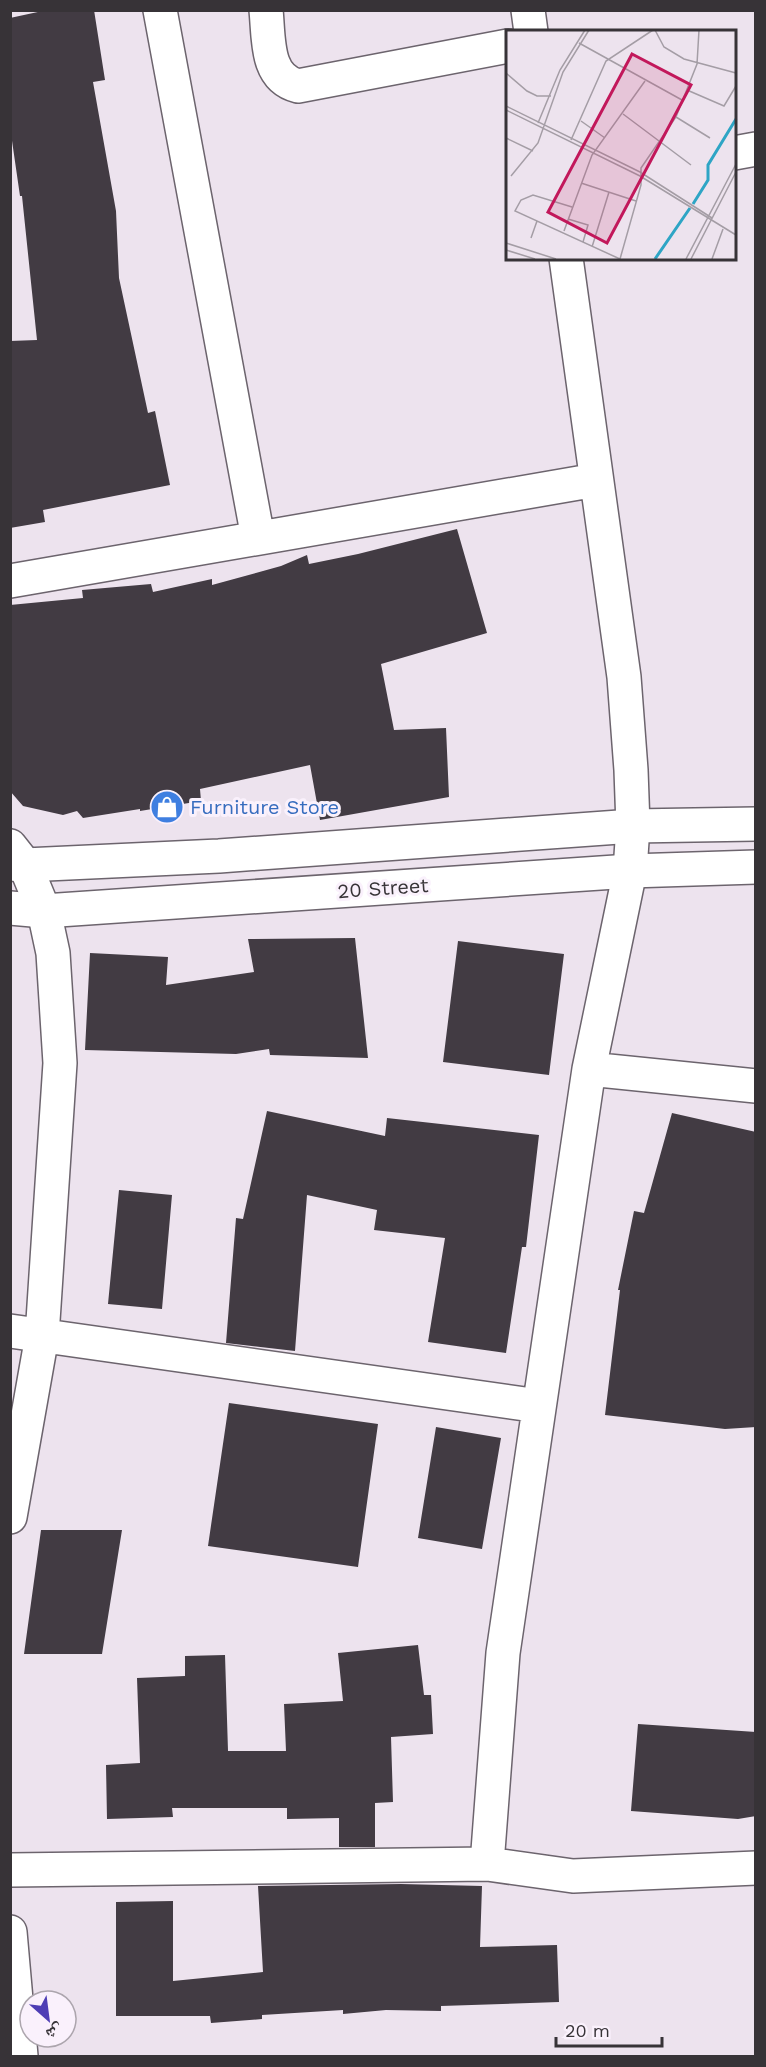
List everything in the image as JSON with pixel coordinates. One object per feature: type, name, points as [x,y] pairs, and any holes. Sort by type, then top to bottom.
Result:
[{"type":"street","points":[[160,10],[258,538]]},
{"type":"street","points":[[266,10],[275,70],[289,84],[298,86],[506,46]]},
{"type":"street","points":[[528,10],[531,30]]},
{"type":"street","points":[[736,153],[756,149]]},
{"type":"street","points":[[487,1864],[503,1653],[589,1069],[630,872],[633,826],[629,721],[566,260]]},
{"type":"street","points":[[10,581],[596,480]]},
{"type":"street","points":[[10,1517],[42,1336],[60,1063],[53,953],[44,911],[15,859],[219,856],[633,826],[756,824]]},
{"type":"street","name":"20 Street","points":[[10,908],[44,911],[630,872],[756,867]]},
{"type":"street","points":[[589,1069],[756,1086]]},
{"type":"street","points":[[10,1331],[539,1406]]},
{"type":"street","points":[[10,1870],[487,1864],[573,1876],[756,1868]]},
{"type":"street","points":[[10,1932],[13,2003],[21,2056]]},
{"type":"building","points":[[47,10],[94,10],[105,80],[93,82],[116,211],[119,278],[148,413],[155,411],[170,485],[43,510],[45,522],[10,528],[10,341],[37,340],[22,196],[20,196],[10,127],[10,18]]},
{"type":"building","points":[[457,529],[487,633],[381,664],[394,730],[446,728],[449,797],[320,820],[310,765],[200,789],[201,801],[83,818],[77,811],[63,815],[23,806],[10,791],[10,605],[83,598],[82,590],[151,584],[153,592],[212,579],[212,585],[281,566],[307,555],[309,564]]},
{"type":"building","points":[[355,938],[368,1058],[270,1055],[269,1049],[236,1054],[85,1050],[90,953],[168,957],[166,985],[254,972],[248,939]]},
{"type":"building","points":[[458,941],[564,954],[549,1075],[443,1062]]},
{"type":"building","points":[[267,1111],[385,1136],[387,1118],[539,1135],[526,1247],[522,1247],[506,1353],[428,1342],[445,1238],[374,1230],[377,1210],[307,1195],[295,1351],[226,1343],[236,1218],[243,1219]]},
{"type":"building","points":[[672,1113],[756,1132],[756,1427],[725,1429],[605,1415],[620,1290],[618,1290],[634,1211],[644,1213]]},
{"type":"building","points":[[119,1190],[172,1195],[162,1309],[108,1304]]},
{"type":"building","points":[[229,1403],[378,1424],[358,1567],[208,1546]]},
{"type":"building","points":[[436,1427],[501,1438],[482,1549],[418,1538]]},
{"type":"building","points":[[41,1530],[122,1530],[102,1654],[24,1654]]},
{"type":"building","points":[[418,1645],[424,1695],[431,1695],[433,1734],[391,1737],[393,1802],[375,1803],[375,1847],[339,1847],[339,1818],[287,1819],[287,1808],[172,1808],[173,1817],[107,1819],[106,1765],[140,1763],[137,1678],[185,1676],[185,1656],[225,1655],[228,1751],[286,1751],[284,1704],[343,1701],[338,1653]]},
{"type":"building","points":[[638,1724],[756,1732],[756,1816],[738,1819],[631,1811]]},
{"type":"building","points":[[401,1884],[482,1886],[480,1947],[557,1945],[559,2002],[441,2006],[441,2011],[386,2010],[343,2014],[343,2010],[262,2015],[262,2019],[211,2023],[210,2016],[116,2016],[116,1902],[173,1901],[173,1981],[263,1972],[258,1886]]},
{"type":"place","name":"Furniture Store","points":[[167,807]]}]
